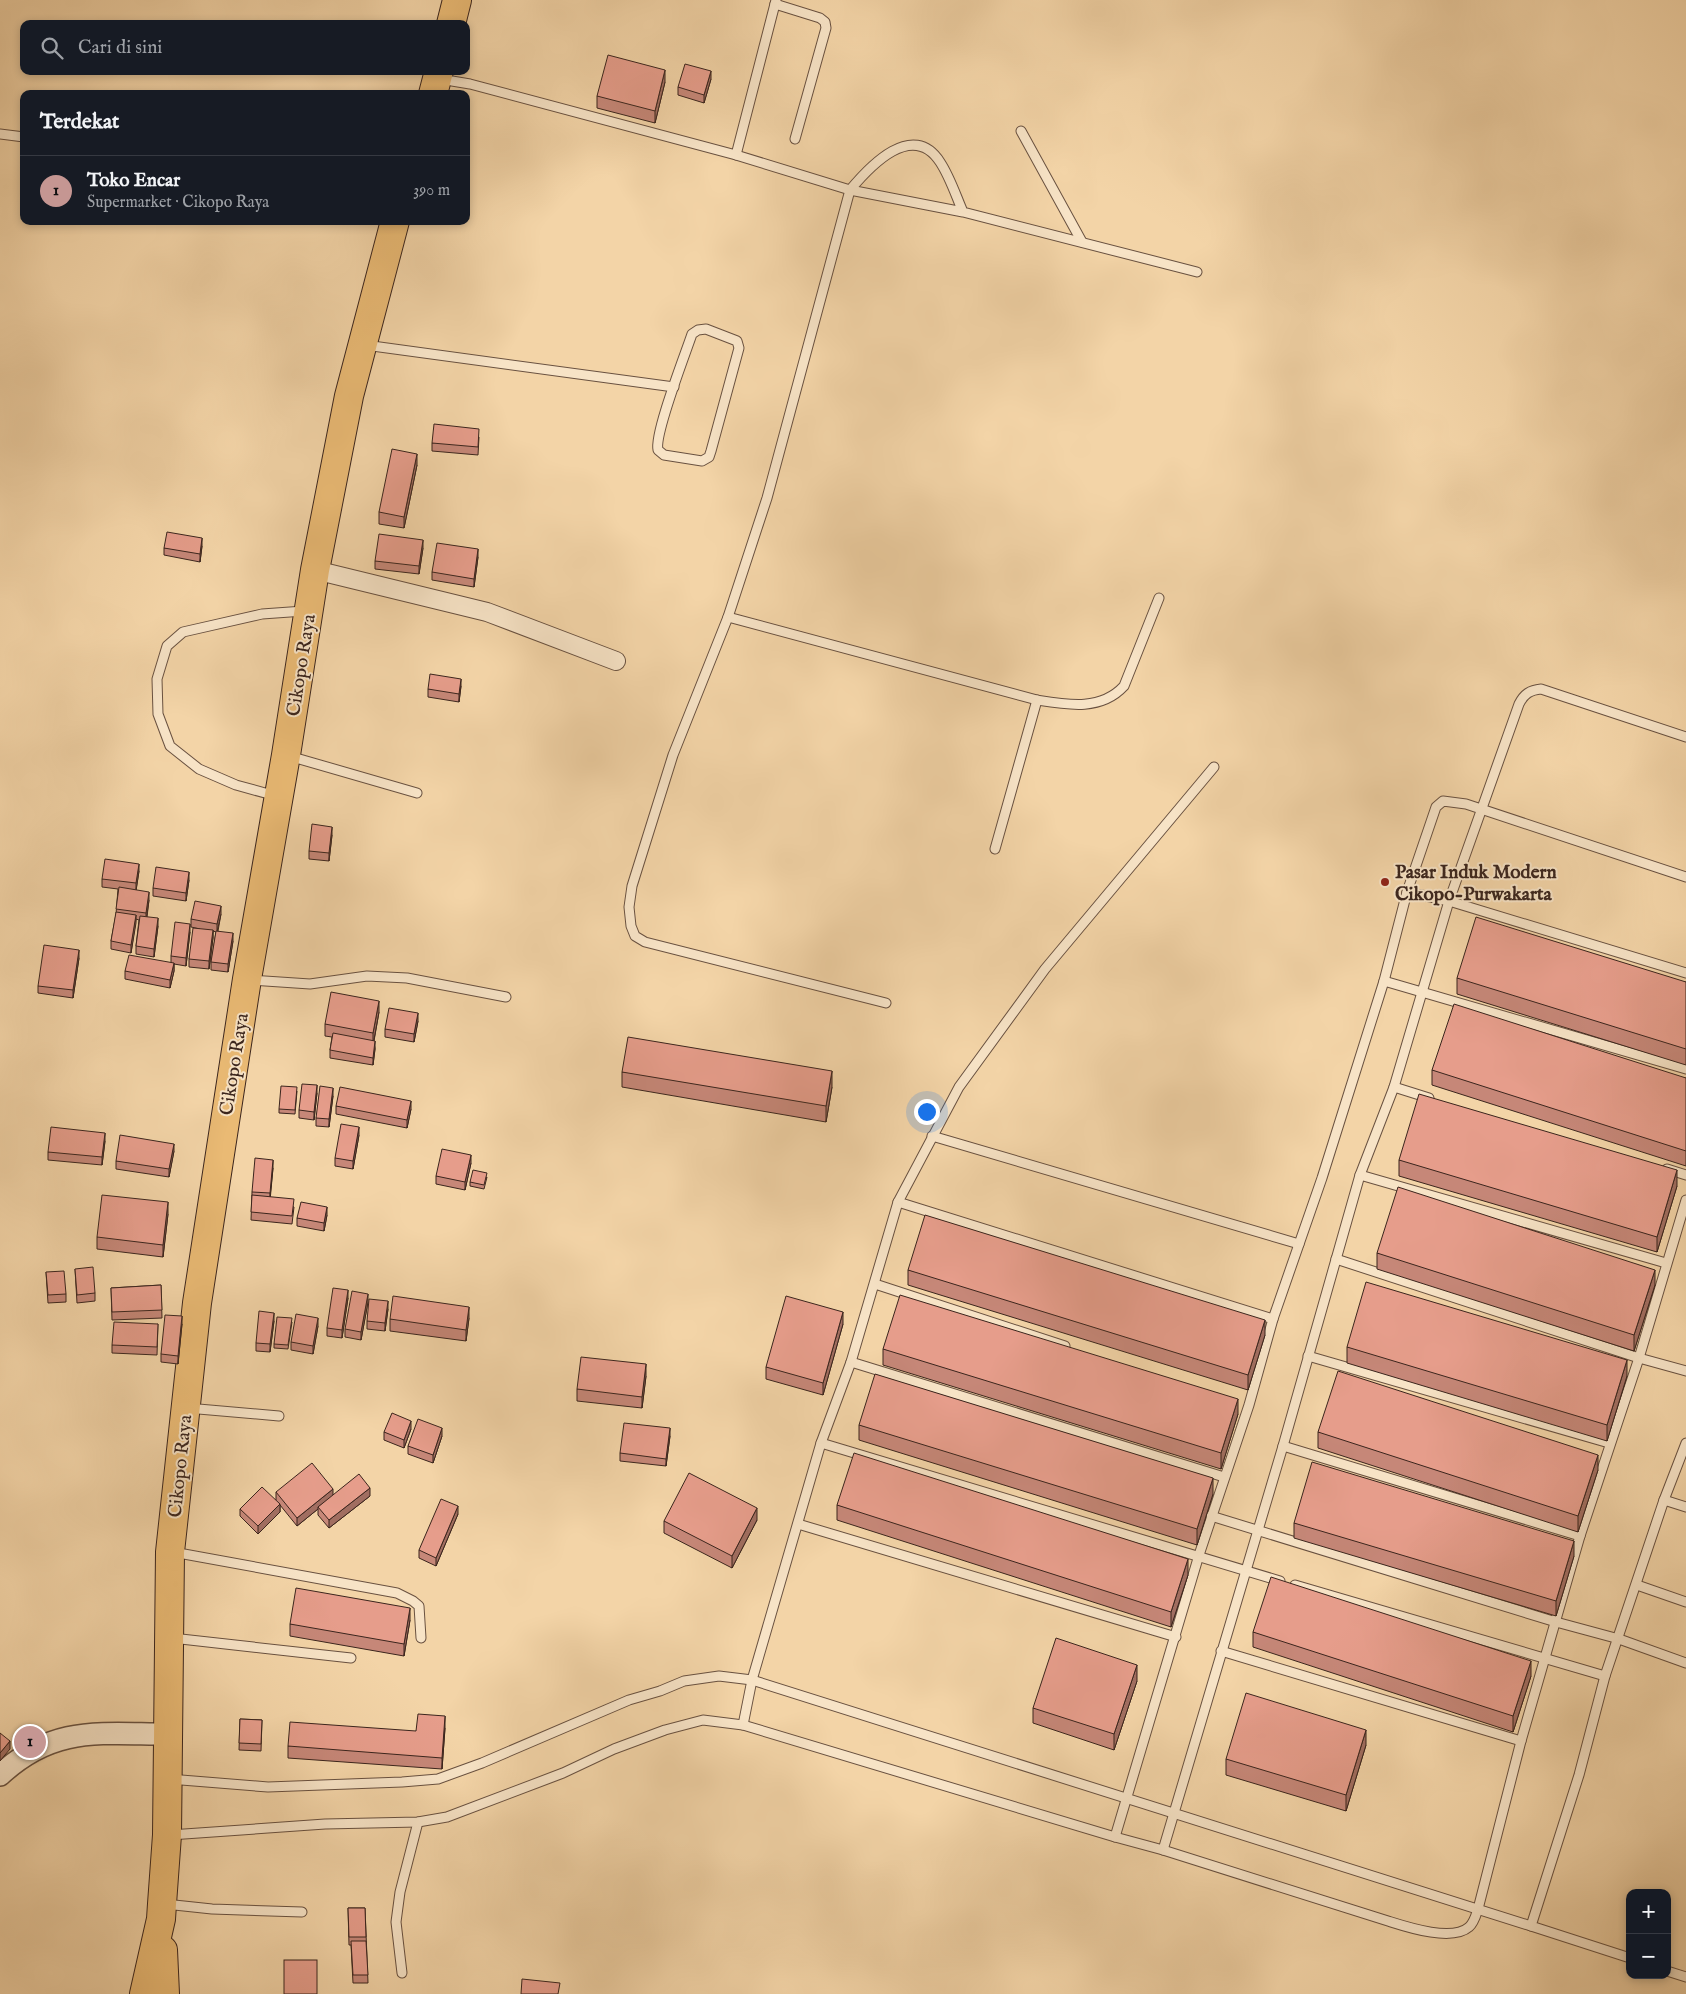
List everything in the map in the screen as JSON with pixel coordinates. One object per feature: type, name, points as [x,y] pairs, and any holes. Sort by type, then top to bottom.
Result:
[{"type":"highway","points":[[452,20],[458,0]]},
{"type":"highway","name":"Cikopo Raya","points":[[162,1912],[167,1835],[166,1779],[170,1638],[170,1552],[197,1303],[246,980],[286,755],[316,570],[349,396],[394,225]]},
{"type":"highway","points":[[144,1994],[162,1912]]},
{"type":"highway","points":[[162,1912],[166,1994]]},
{"type":"street","points":[[316,570],[487,612],[616,661]]},
{"type":"street","points":[[0,1775],[29,1753],[50,1742],[73,1735],[168,1734]]},
{"type":"lane","points":[[736,155],[775,2],[820,18],[825,22],[826,28],[795,139]]},
{"type":"lane","points":[[436,81],[470,84],[736,155],[850,190],[964,212],[1197,272]]},
{"type":"lane","points":[[1021,132],[1082,242]]},
{"type":"lane","points":[[0,134],[20,136]]},
{"type":"lane","points":[[886,1003],[645,942],[635,936],[631,926],[629,906],[632,886],[672,755],[728,617],[767,498],[850,190],[878,160],[905,146],[919,146],[927,149],[940,162],[964,212]]},
{"type":"lane","points":[[706,330],[738,342],[739,352],[711,452],[705,460],[664,455],[658,450],[658,440],[674,387],[692,334],[706,330]]},
{"type":"lane","points":[[362,345],[674,387]]},
{"type":"lane","points":[[728,617],[1037,700],[1068,705],[1087,705],[1115,696],[1124,686],[1159,598]]},
{"type":"lane","points":[[278,797],[236,786],[199,769],[170,746],[158,714],[157,679],[167,646],[183,632],[262,614],[309,611]]},
{"type":"lane","points":[[1163,1850],[1220,1652],[1283,1446],[1360,1175],[1394,1087],[1449,901],[1480,808],[1519,704],[1523,696],[1531,690],[1550,691],[1686,737]]},
{"type":"lane","points":[[995,849],[1037,700]]},
{"type":"lane","points":[[286,755],[417,793]]},
{"type":"lane","points":[[743,1725],[752,1680],[821,1443],[851,1362],[898,1202],[959,1086],[1045,969],[1214,766]]},
{"type":"lane","points":[[1115,1837],[1176,1637],[1198,1555],[1249,1405],[1273,1319],[1322,1178],[1384,981],[1407,892],[1438,804],[1452,801],[1480,808],[1686,877]]},
{"type":"lane","points":[[1407,892],[1449,901],[1686,973]]},
{"type":"lane","points":[[246,980],[310,984],[367,976],[407,978],[506,997]]},
{"type":"lane","points":[[1384,981],[1686,1069]]},
{"type":"lane","points":[[1394,1087],[1441,1101]]},
{"type":"lane","points":[[932,1136],[1299,1244]]},
{"type":"lane","points":[[1658,1166],[1686,1175]]},
{"type":"lane","points":[[1360,1175],[1666,1263]]},
{"type":"lane","points":[[167,1835],[325,1824],[418,1822],[447,1817],[563,1774],[614,1749],[665,1730],[703,1720],[743,1725],[1163,1850],[1418,1930],[1459,1932],[1472,1925],[1478,1909],[1521,1741],[1580,1536],[1609,1443],[1639,1358],[1686,1200]]},
{"type":"lane","points":[[898,1202],[1273,1319]]},
{"type":"lane","points":[[1336,1259],[1639,1358],[1686,1371]]},
{"type":"lane","points":[[875,1284],[1071,1348]]},
{"type":"lane","points":[[1308,1356],[1609,1443]]},
{"type":"lane","points":[[851,1362],[1224,1477]]},
{"type":"lane","points":[[1240,1402],[1249,1405]]},
{"type":"lane","points":[[185,1408],[279,1416]]},
{"type":"lane","points":[[821,1443],[1605,1676]]},
{"type":"lane","points":[[1531,1926],[1579,1775],[1605,1676],[1619,1639],[1664,1500],[1686,1443]]},
{"type":"lane","points":[[1283,1446],[1580,1536]]},
{"type":"lane","points":[[1664,1500],[1686,1507]]},
{"type":"lane","points":[[1211,1516],[1556,1622],[1619,1639],[1686,1663]]},
{"type":"lane","points":[[798,1524],[1176,1637]]},
{"type":"lane","points":[[170,1552],[397,1594],[413,1601],[419,1606],[421,1638]]},
{"type":"lane","points":[[1637,1585],[1686,1602]]},
{"type":"lane","points":[[170,1638],[350,1658]]},
{"type":"lane","points":[[1220,1652],[1521,1741]]},
{"type":"lane","points":[[166,1779],[268,1786],[402,1782],[438,1779],[482,1763],[629,1700],[660,1691],[684,1681],[719,1676],[752,1680],[1126,1800],[1173,1812],[1626,1957]]},
{"type":"lane","points":[[402,1973],[396,1922],[400,1892],[418,1822]]},
{"type":"lane","points":[[162,1912],[212,1909],[302,1912]]},
{"type":"lane","points":[[1671,1972],[1686,1977]]},
{"type":"building","points":[[608,55],[665,70],[655,111],[597,96]]},
{"type":"building","points":[[685,64],[711,71],[704,95],[678,87]]},
{"type":"building","points":[[434,424],[479,429],[478,447],[432,443]]},
{"type":"building","points":[[392,449],[417,454],[404,517],[379,512]]},
{"type":"building","points":[[167,532],[202,538],[200,554],[164,548]]},
{"type":"building","points":[[379,534],[423,540],[419,566],[375,561]]},
{"type":"building","points":[[437,543],[478,549],[474,579],[432,572]]},
{"type":"building","points":[[430,674],[461,679],[459,694],[428,689]]},
{"type":"building","points":[[312,824],[332,827],[329,853],[309,851]]},
{"type":"building","points":[[105,859],[139,864],[136,883],[102,879]]},
{"type":"building","points":[[156,867],[189,872],[186,893],[153,888]]},
{"type":"building","points":[[119,887],[149,892],[146,913],[116,909]]},
{"type":"building","points":[[195,901],[221,906],[217,924],[191,919]]},
{"type":"building","points":[[116,912],[136,915],[131,945],[111,941]]},
{"type":"building","points":[[140,916],[158,918],[154,949],[136,946]]},
{"type":"building","points":[[1476,917],[1686,982],[1686,1049],[1457,978]]},
{"type":"building","points":[[175,922],[190,924],[186,958],[171,956]]},
{"type":"building","points":[[193,928],[213,930],[209,961],[189,959]]},
{"type":"building","points":[[216,931],[233,933],[228,964],[211,962]]},
{"type":"building","points":[[44,945],[79,950],[73,990],[38,986]]},
{"type":"building","points":[[129,955],[174,963],[170,980],[125,971]]},
{"type":"building","points":[[331,992],[379,1001],[373,1033],[325,1024]]},
{"type":"building","points":[[1454,1004],[1686,1078],[1686,1151],[1432,1070]]},
{"type":"building","points":[[389,1008],[418,1013],[414,1034],[385,1029]]},
{"type":"building","points":[[333,1033],[375,1041],[373,1058],[330,1050]]},
{"type":"building","points":[[628,1037],[832,1071],[826,1106],[622,1072]]},
{"type":"building","points":[[302,1084],[317,1085],[314,1112],[299,1110]]},
{"type":"building","points":[[281,1086],[297,1087],[295,1110],[279,1109]]},
{"type":"building","points":[[320,1086],[333,1088],[329,1119],[316,1118]]},
{"type":"building","points":[[340,1087],[411,1101],[407,1120],[336,1106]]},
{"type":"building","points":[[1419,1094],[1677,1170],[1657,1237],[1399,1160]]},
{"type":"building","points":[[341,1124],[359,1127],[353,1161],[335,1158]]},
{"type":"building","points":[[51,1127],[105,1133],[102,1157],[48,1152]]},
{"type":"building","points":[[120,1135],[174,1144],[169,1169],[116,1161]]},
{"type":"building","points":[[442,1149],[471,1155],[465,1182],[436,1176]]},
{"type":"building","points":[[255,1158],[273,1160],[270,1193],[252,1192]]},
{"type":"building","points":[[473,1170],[487,1173],[484,1185],[470,1182]]},
{"type":"building","points":[[1398,1187],[1655,1270],[1634,1335],[1377,1253]]},
{"type":"building","points":[[102,1195],[168,1202],[163,1245],[97,1237]]},
{"type":"building","points":[[252,1195],[294,1199],[292,1216],[251,1212]]},
{"type":"building","points":[[301,1202],[327,1207],[324,1223],[297,1218]]},
{"type":"building","points":[[925,1215],[1265,1320],[1248,1375],[908,1270]]},
{"type":"building","points":[[93,1267],[95,1293],[77,1295],[75,1269]]},
{"type":"building","points":[[64,1271],[66,1294],[48,1295],[46,1272]]},
{"type":"building","points":[[1366,1282],[1627,1360],[1607,1425],[1347,1347]]},
{"type":"building","points":[[161,1285],[162,1310],[112,1312],[111,1288]]},
{"type":"building","points":[[333,1288],[348,1290],[342,1330],[327,1328]]},
{"type":"building","points":[[352,1291],[368,1294],[361,1332],[345,1329]]},
{"type":"building","points":[[900,1295],[1238,1399],[1221,1453],[883,1349]]},
{"type":"building","points":[[393,1296],[469,1307],[466,1330],[390,1319]]},
{"type":"building","points":[[786,1296],[843,1312],[823,1383],[766,1367]]},
{"type":"building","points":[[369,1299],[388,1301],[385,1323],[367,1321]]},
{"type":"building","points":[[259,1311],[274,1313],[270,1344],[256,1343]]},
{"type":"building","points":[[296,1314],[318,1318],[313,1346],[291,1342]]},
{"type":"building","points":[[165,1315],[182,1316],[178,1356],[161,1354]]},
{"type":"building","points":[[277,1317],[292,1318],[288,1345],[274,1344]]},
{"type":"building","points":[[114,1322],[158,1324],[157,1347],[112,1345]]},
{"type":"building","points":[[581,1357],[646,1364],[642,1397],[577,1389]]},
{"type":"building","points":[[1338,1371],[1598,1455],[1578,1516],[1318,1432]]},
{"type":"building","points":[[875,1374],[1213,1478],[1197,1529],[859,1425]]},
{"type":"building","points":[[392,1413],[411,1421],[404,1440],[384,1432]]},
{"type":"building","points":[[418,1419],[442,1428],[433,1455],[408,1446]]},
{"type":"building","points":[[624,1423],[670,1428],[666,1459],[620,1453]]},
{"type":"building","points":[[854,1453],[1188,1559],[1171,1612],[837,1505]]},
{"type":"building","points":[[1312,1462],[1574,1541],[1556,1601],[1294,1523]]},
{"type":"building","points":[[312,1463],[333,1489],[297,1518],[276,1492]]},
{"type":"building","points":[[689,1473],[757,1508],[732,1556],[664,1521]]},
{"type":"building","points":[[359,1474],[370,1488],[329,1520],[318,1507]]},
{"type":"building","points":[[262,1487],[280,1504],[258,1526],[240,1509]]},
{"type":"building","points":[[441,1499],[458,1506],[436,1558],[419,1550]]},
{"type":"building","points":[[1271,1577],[1531,1661],[1513,1716],[1253,1632]]},
{"type":"building","points":[[296,1588],[410,1608],[404,1644],[290,1624]]},
{"type":"building","points":[[1056,1638],[1137,1665],[1114,1734],[1033,1708]]},
{"type":"building","points":[[1246,1693],[1366,1730],[1346,1795],[1226,1759]]},
{"type":"building","points":[[418,1714],[445,1716],[442,1758],[288,1746],[290,1722],[416,1731]]},
{"type":"building","points":[[240,1719],[262,1720],[261,1744],[239,1743]]},
{"type":"building","points":[[0,1733],[10,1741],[0,1753]]},
{"type":"building","points":[[348,1908],[365,1908],[366,1937],[349,1937]]},
{"type":"building","points":[[351,1941],[366,1941],[368,1975],[353,1975]]},
{"type":"building","points":[[284,1960],[317,1960],[317,1994],[284,1994]]},
{"type":"building","points":[[522,1979],[560,1983],[558,1994],[521,1994]]},
{"type":"place","name":"Pasar Induk Modern Cikopo-Purwakarta","points":[[1385,882]]},
{"type":"place","name":"Toko Encar","points":[[30,1742]]}]
